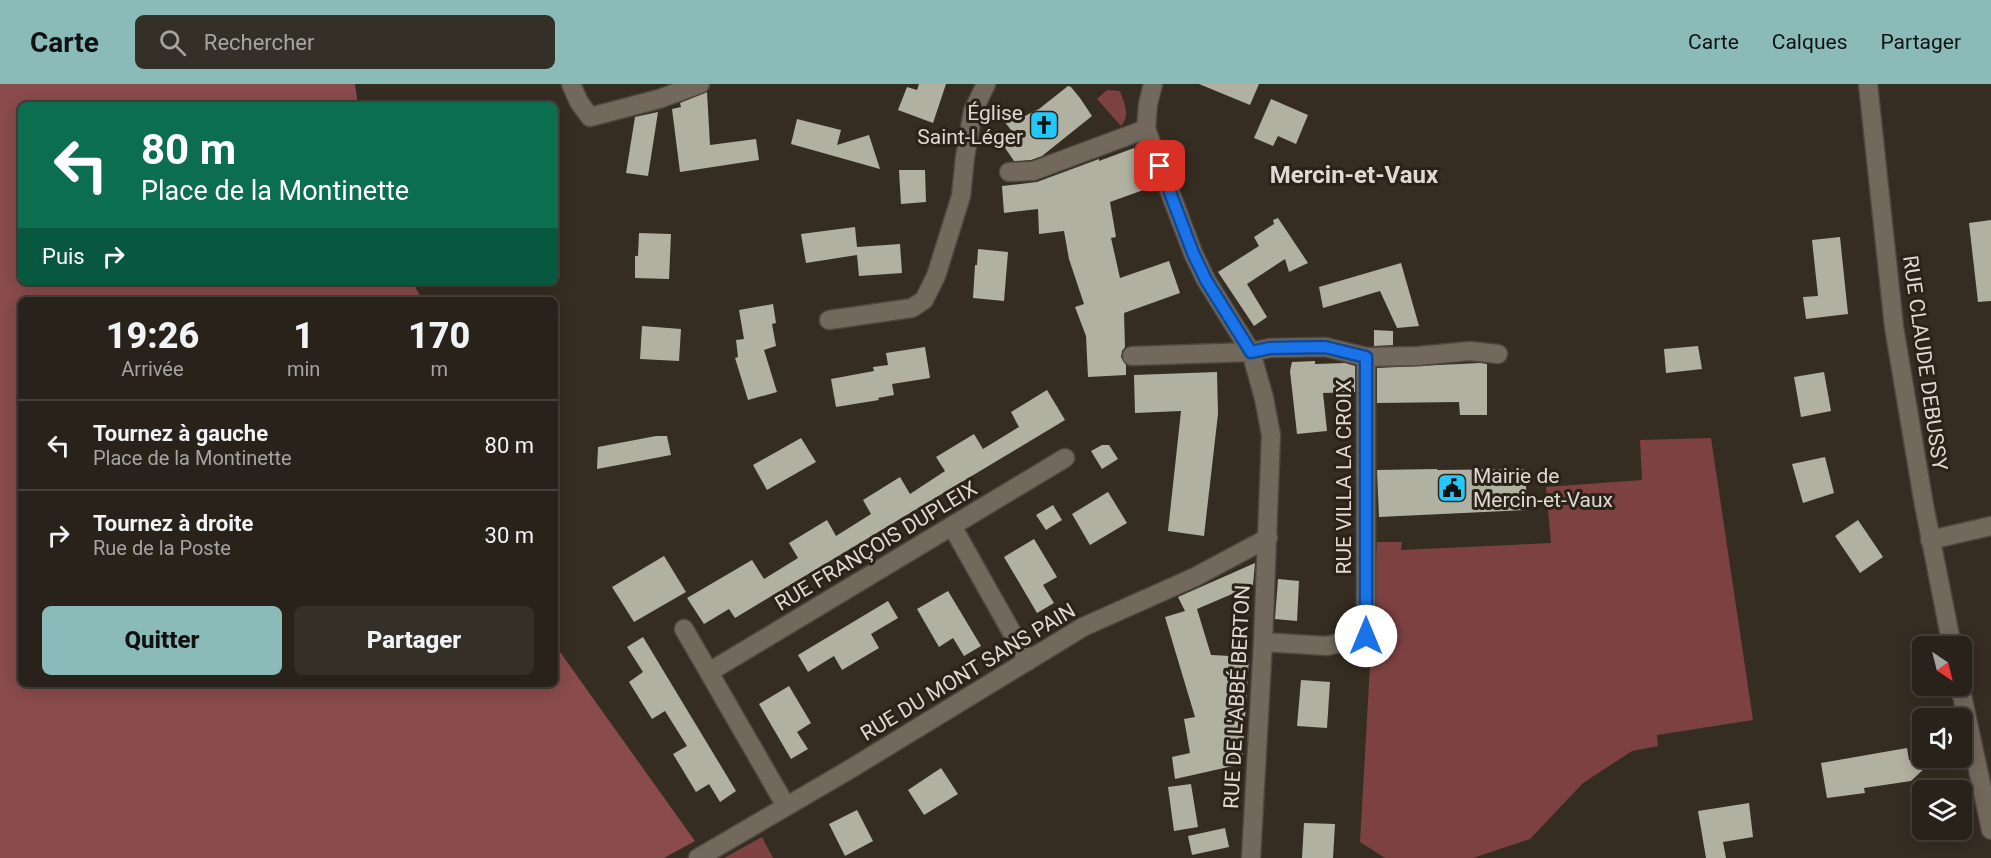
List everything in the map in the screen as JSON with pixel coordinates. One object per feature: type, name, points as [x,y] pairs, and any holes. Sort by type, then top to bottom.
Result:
[{"type":"street","points":[[571,84],[579,102],[590,117],[659,99],[700,84]]},
{"type":"street","points":[[829,320],[912,308],[924,300],[936,276],[961,196],[964,157],[973,111],[986,84]]},
{"type":"street","points":[[1009,172],[1033,171],[1146,129],[1148,104],[1153,84]]},
{"type":"street","name":"RUE CLAUDE DEBUSSY","points":[[1868,84],[1894,327],[1930,540],[1950,636]]},
{"type":"street","name":"RUE DE L'ABBÉ BERTON","points":[[1146,129],[1193,253],[1206,280],[1251,352],[1264,398],[1271,435],[1268,538],[1251,858]]},
{"type":"street","points":[[1132,356],[1325,347],[1366,357],[1419,356],[1470,351],[1498,354]]},
{"type":"street","name":"RUE VILLA LA CROIX","points":[[1263,642],[1327,646],[1366,636],[1366,357]]},
{"type":"street","name":"RUE FRANÇOIS DUPLEIX","points":[[709,672],[1065,458]]},
{"type":"street","points":[[952,526],[1028,661]]},
{"type":"street","points":[[1930,540],[1991,526]]},
{"type":"street","name":"RUE DU MONT SANS PAIN","points":[[698,858],[1083,627],[1196,577],[1268,538]]},
{"type":"street","points":[[684,629],[786,806]]},
{"type":"street","points":[[1962,696],[1991,830]]},
{"type":"shaded area","points":[[0,84],[355,84],[358,102],[18,102],[18,285],[414,285],[421,297],[18,297],[18,687],[558,687],[558,649],[695,841],[664,858],[0,858]]},
{"type":"shaded area","points":[[1107,90],[1120,91],[1126,113],[1121,126],[1097,99]]},
{"type":"shaded area","points":[[1711,438],[1753,720],[1657,735],[1658,746],[1632,751],[1583,783],[1530,839],[1473,858],[1385,858],[1360,842],[1377,542],[1402,542],[1401,550],[1551,543],[1546,487],[1642,480],[1640,440]]},
{"type":"shaded area","points":[[762,837],[773,858],[724,858]]},
{"type":"building","points":[[919,84],[946,84],[933,123],[898,110],[907,87],[917,90]]},
{"type":"building","points":[[1199,84],[1259,84],[1250,105]]},
{"type":"building","name":"Église Saint-Léger","points":[[1068,86],[1080,98],[1092,116],[1042,156],[1031,160],[1014,161],[999,139],[1011,130],[1004,121],[1018,110],[1023,117],[1039,109]]},
{"type":"building","points":[[707,92],[710,145],[756,139],[759,160],[680,172],[672,109],[681,107],[680,103]]},
{"type":"building","points":[[1271,99],[1308,115],[1296,144],[1278,136],[1273,146],[1254,138]]},
{"type":"building","points":[[658,112],[648,176],[626,173],[635,117]]},
{"type":"building","points":[[797,119],[841,130],[837,145],[869,135],[880,169],[791,144]]},
{"type":"building","points":[[1134,148],[1149,188],[1110,202],[1116,237],[1111,238],[1120,278],[1169,261],[1180,293],[1124,313],[1125,347],[1121,357],[1126,365],[1126,375],[1088,377],[1086,336],[1075,307],[1084,304],[1069,259],[1064,231],[1039,234],[1038,209],[1004,213],[1002,186],[1037,182]]},
{"type":"building","points":[[899,170],[925,170],[926,202],[901,204]]},
{"type":"building","points":[[1278,218],[1308,263],[1289,272],[1285,259],[1247,284],[1267,317],[1254,326],[1218,272],[1259,246],[1254,237],[1274,224],[1273,220]]},
{"type":"building","points":[[1991,220],[1991,301],[1978,302],[1969,223]]},
{"type":"building","points":[[855,227],[857,247],[900,244],[902,273],[859,276],[857,255],[806,263],[801,234]]},
{"type":"building","points":[[639,233],[671,234],[669,279],[635,278],[635,256],[638,256]]},
{"type":"building","points":[[1840,237],[1848,314],[1806,319],[1803,297],[1818,296],[1812,240]]},
{"type":"building","points":[[978,249],[1008,252],[1004,301],[973,298]]},
{"type":"building","points":[[1401,263],[1419,326],[1397,328],[1380,291],[1323,308],[1319,287]]},
{"type":"building","points":[[773,304],[776,323],[772,324],[776,346],[764,350],[777,392],[748,400],[735,358],[738,357],[736,340],[744,339],[739,310]]},
{"type":"building","points":[[642,326],[681,329],[679,361],[640,359]]},
{"type":"building","points":[[1374,330],[1393,331],[1393,345],[1374,346]]},
{"type":"building","points":[[1698,346],[1702,369],[1666,373],[1664,349]]},
{"type":"building","points":[[925,347],[930,378],[892,384],[894,395],[878,398],[879,400],[836,407],[831,379],[874,371],[873,367],[888,365],[886,353]]},
{"type":"building","points":[[1315,361],[1315,364],[1345,363],[1355,366],[1355,392],[1323,393],[1327,431],[1297,434],[1290,371],[1292,362]]},
{"type":"building","points":[[1487,364],[1487,415],[1460,415],[1459,402],[1377,403],[1377,368]]},
{"type":"building","points":[[1217,372],[1218,414],[1204,536],[1168,531],[1181,411],[1135,413],[1134,375]]},
{"type":"building","points":[[1824,372],[1831,411],[1801,417],[1794,377]]},
{"type":"building","points":[[1047,390],[1065,420],[735,618],[729,609],[704,624],[687,598],[752,560],[764,579],[798,558],[789,543],[827,520],[836,536],[871,514],[863,500],[900,477],[910,494],[945,471],[936,457],[974,434],[983,449],[1019,427],[1011,412]]},
{"type":"building","points":[[667,436],[671,455],[597,469],[598,447]]},
{"type":"building","points":[[801,438],[816,462],[767,490],[753,465]]},
{"type":"building","points":[[1102,445],[1109,445],[1118,459],[1102,469],[1091,451]]},
{"type":"building","points":[[1825,457],[1834,493],[1803,503],[1792,464]]},
{"type":"building","name":"Mairie de Mercin-et-Vaux","points":[[1526,469],[1526,510],[1379,517],[1377,470]]},
{"type":"building","points":[[1108,492],[1127,523],[1090,545],[1072,514]]},
{"type":"building","points":[[1053,505],[1062,520],[1046,530],[1036,515]]},
{"type":"building","points":[[1858,520],[1883,557],[1860,573],[1835,536]]},
{"type":"building","points":[[1034,539],[1057,577],[1043,585],[1054,603],[1037,613],[1004,557]]},
{"type":"building","points":[[664,556],[686,592],[634,622],[612,587]]},
{"type":"building","points":[[1255,563],[1253,585],[1197,609],[1211,655],[1249,657],[1242,764],[1175,779],[1172,757],[1190,753],[1184,719],[1195,717],[1165,617],[1185,611],[1178,597]]},
{"type":"building","points":[[1278,579],[1299,581],[1297,621],[1275,619]]},
{"type":"building","points":[[948,591],[981,646],[964,656],[953,638],[939,647],[917,609]]},
{"type":"building","points":[[888,601],[898,618],[871,634],[879,648],[842,670],[834,656],[808,672],[798,655]]},
{"type":"building","points":[[643,637],[736,791],[720,802],[709,784],[696,792],[673,754],[687,746],[665,711],[652,719],[629,682],[643,672],[627,647]]},
{"type":"building","points":[[1301,680],[1330,682],[1327,728],[1297,726]]},
{"type":"building","points":[[789,686],[811,723],[797,732],[808,749],[791,759],[759,704]]},
{"type":"building","points":[[1907,748],[1912,768],[1925,768],[1911,781],[1864,788],[1865,793],[1827,798],[1821,763]]},
{"type":"building","points":[[941,768],[958,794],[924,815],[908,790]]},
{"type":"building","points":[[1191,784],[1198,827],[1174,831],[1168,787]]},
{"type":"building","points":[[1749,803],[1753,837],[1723,842],[1726,858],[1706,858],[1698,811]]},
{"type":"building","points":[[857,810],[873,841],[845,856],[829,824]]},
{"type":"building","points":[[1304,823],[1335,824],[1333,858],[1302,858]]},
{"type":"building","points":[[1225,828],[1229,847],[1192,855],[1188,836]]},
{"type":"place","name":"Église Saint-Léger","points":[[1044,125]]},
{"type":"place","name":"Mairie de Mercin-et-Vaux","points":[[1452,488]]},
{"type":"district","name":"Mercin-et-Vaux","points":[[1354,175]]},
{"type":"route","points":[[1160,166],[1181,224],[1206,280],[1251,352],[1270,348],[1325,347],[1366,357],[1366,636]]}]
